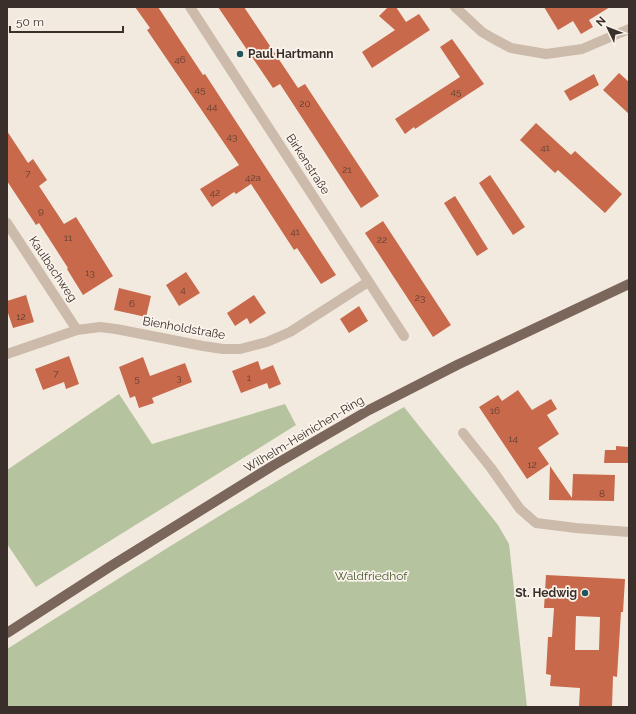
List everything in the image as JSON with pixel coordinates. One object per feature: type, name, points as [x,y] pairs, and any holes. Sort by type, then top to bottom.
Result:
[{"type":"main road","name":"Wilhelm-Heinichen-Ring","points":[[7,633],[111,566],[274,465],[369,410],[457,365],[629,284]]},
{"type":"street","name":"Birkenstraße","points":[[190,7],[404,336]]},
{"type":"street","points":[[455,7],[482,32],[511,48],[546,54],[582,49],[629,29]]},
{"type":"street","name":"Kaulbachweg","points":[[7,223],[78,330]]},
{"type":"street","name":"Bienholdstraße","points":[[7,354],[78,330],[100,327],[203,346],[223,349],[240,349],[267,342],[290,332],[368,282]]},
{"type":"street","points":[[463,433],[491,468],[520,509],[536,523],[629,532]]},
{"type":"green space","points":[[119,394],[152,444],[285,404],[296,425],[36,587],[7,544],[7,470]]},
{"type":"green space","name":"Waldfriedhof","points":[[404,407],[498,525],[509,544],[527,707],[7,707],[7,649],[254,495]]},
{"type":"building","points":[[135,7],[158,7],[203,75],[205,74],[336,275],[321,284],[297,248],[294,250],[251,184],[236,194],[234,192],[212,207],[200,189],[239,165],[147,30],[150,28]]},
{"type":"building","points":[[218,7],[244,7],[298,88],[305,84],[379,196],[361,208],[280,84],[273,88]]},
{"type":"building","points":[[388,7],[396,7],[406,22],[419,14],[430,30],[372,68],[362,52],[395,30],[379,16]]},
{"type":"building","points":[[544,7],[610,7],[589,20],[593,27],[581,34],[573,21],[558,30]]},
{"type":"building","points":[[452,39],[484,84],[405,134],[395,119],[460,77],[440,47]]},
{"type":"building","points":[[619,73],[629,82],[629,114],[603,90]]},
{"type":"building","points":[[594,74],[599,85],[570,101],[564,91]]},
{"type":"building","points":[[536,123],[571,155],[575,151],[622,194],[605,213],[558,170],[555,173],[520,140]]},
{"type":"building","points":[[7,131],[28,163],[33,159],[47,180],[39,186],[64,224],[76,217],[113,276],[83,295],[67,269],[68,268],[39,223],[36,225],[7,181]]},
{"type":"building","points":[[490,175],[525,227],[513,235],[479,183]]},
{"type":"building","points":[[455,196],[488,249],[477,256],[444,203]]},
{"type":"building","points":[[383,221],[451,325],[433,337],[365,233]]},
{"type":"building","points":[[186,272],[200,293],[179,306],[166,285]]},
{"type":"building","points":[[119,288],[151,296],[146,317],[114,310]]},
{"type":"building","points":[[26,295],[34,322],[13,328],[7,310],[7,301]]},
{"type":"building","points":[[254,295],[266,313],[250,324],[247,318],[235,326],[227,313]]},
{"type":"building","points":[[359,306],[368,321],[349,333],[340,319]]},
{"type":"building","points":[[69,356],[79,384],[66,389],[64,382],[43,390],[35,369]]},
{"type":"building","points":[[143,357],[150,376],[185,363],[192,382],[152,398],[154,403],[139,408],[135,396],[130,398],[119,367]]},
{"type":"building","points":[[258,361],[261,370],[273,365],[281,384],[269,389],[267,383],[241,393],[232,371]]},
{"type":"building","points":[[518,390],[532,410],[551,399],[557,409],[547,415],[559,434],[538,448],[549,464],[527,479],[479,407],[498,395],[502,401]]},
{"type":"building","points":[[616,446],[629,447],[629,463],[604,463],[605,450],[616,450]]},
{"type":"building","points":[[550,466],[572,498],[573,474],[615,475],[614,501],[549,500]]},
{"type":"building","points":[[546,575],[625,579],[623,612],[621,612],[617,677],[613,676],[612,707],[579,707],[580,688],[550,686],[551,675],[546,674],[548,637],[552,637],[554,608],[544,608]],"holes":[[[576,616],[600,617],[599,650],[575,650]]]},
{"type":"place","name":"Paul Hartmann","points":[[240,54]]},
{"type":"place","name":"St. Hedwig","points":[[585,593]]}]
